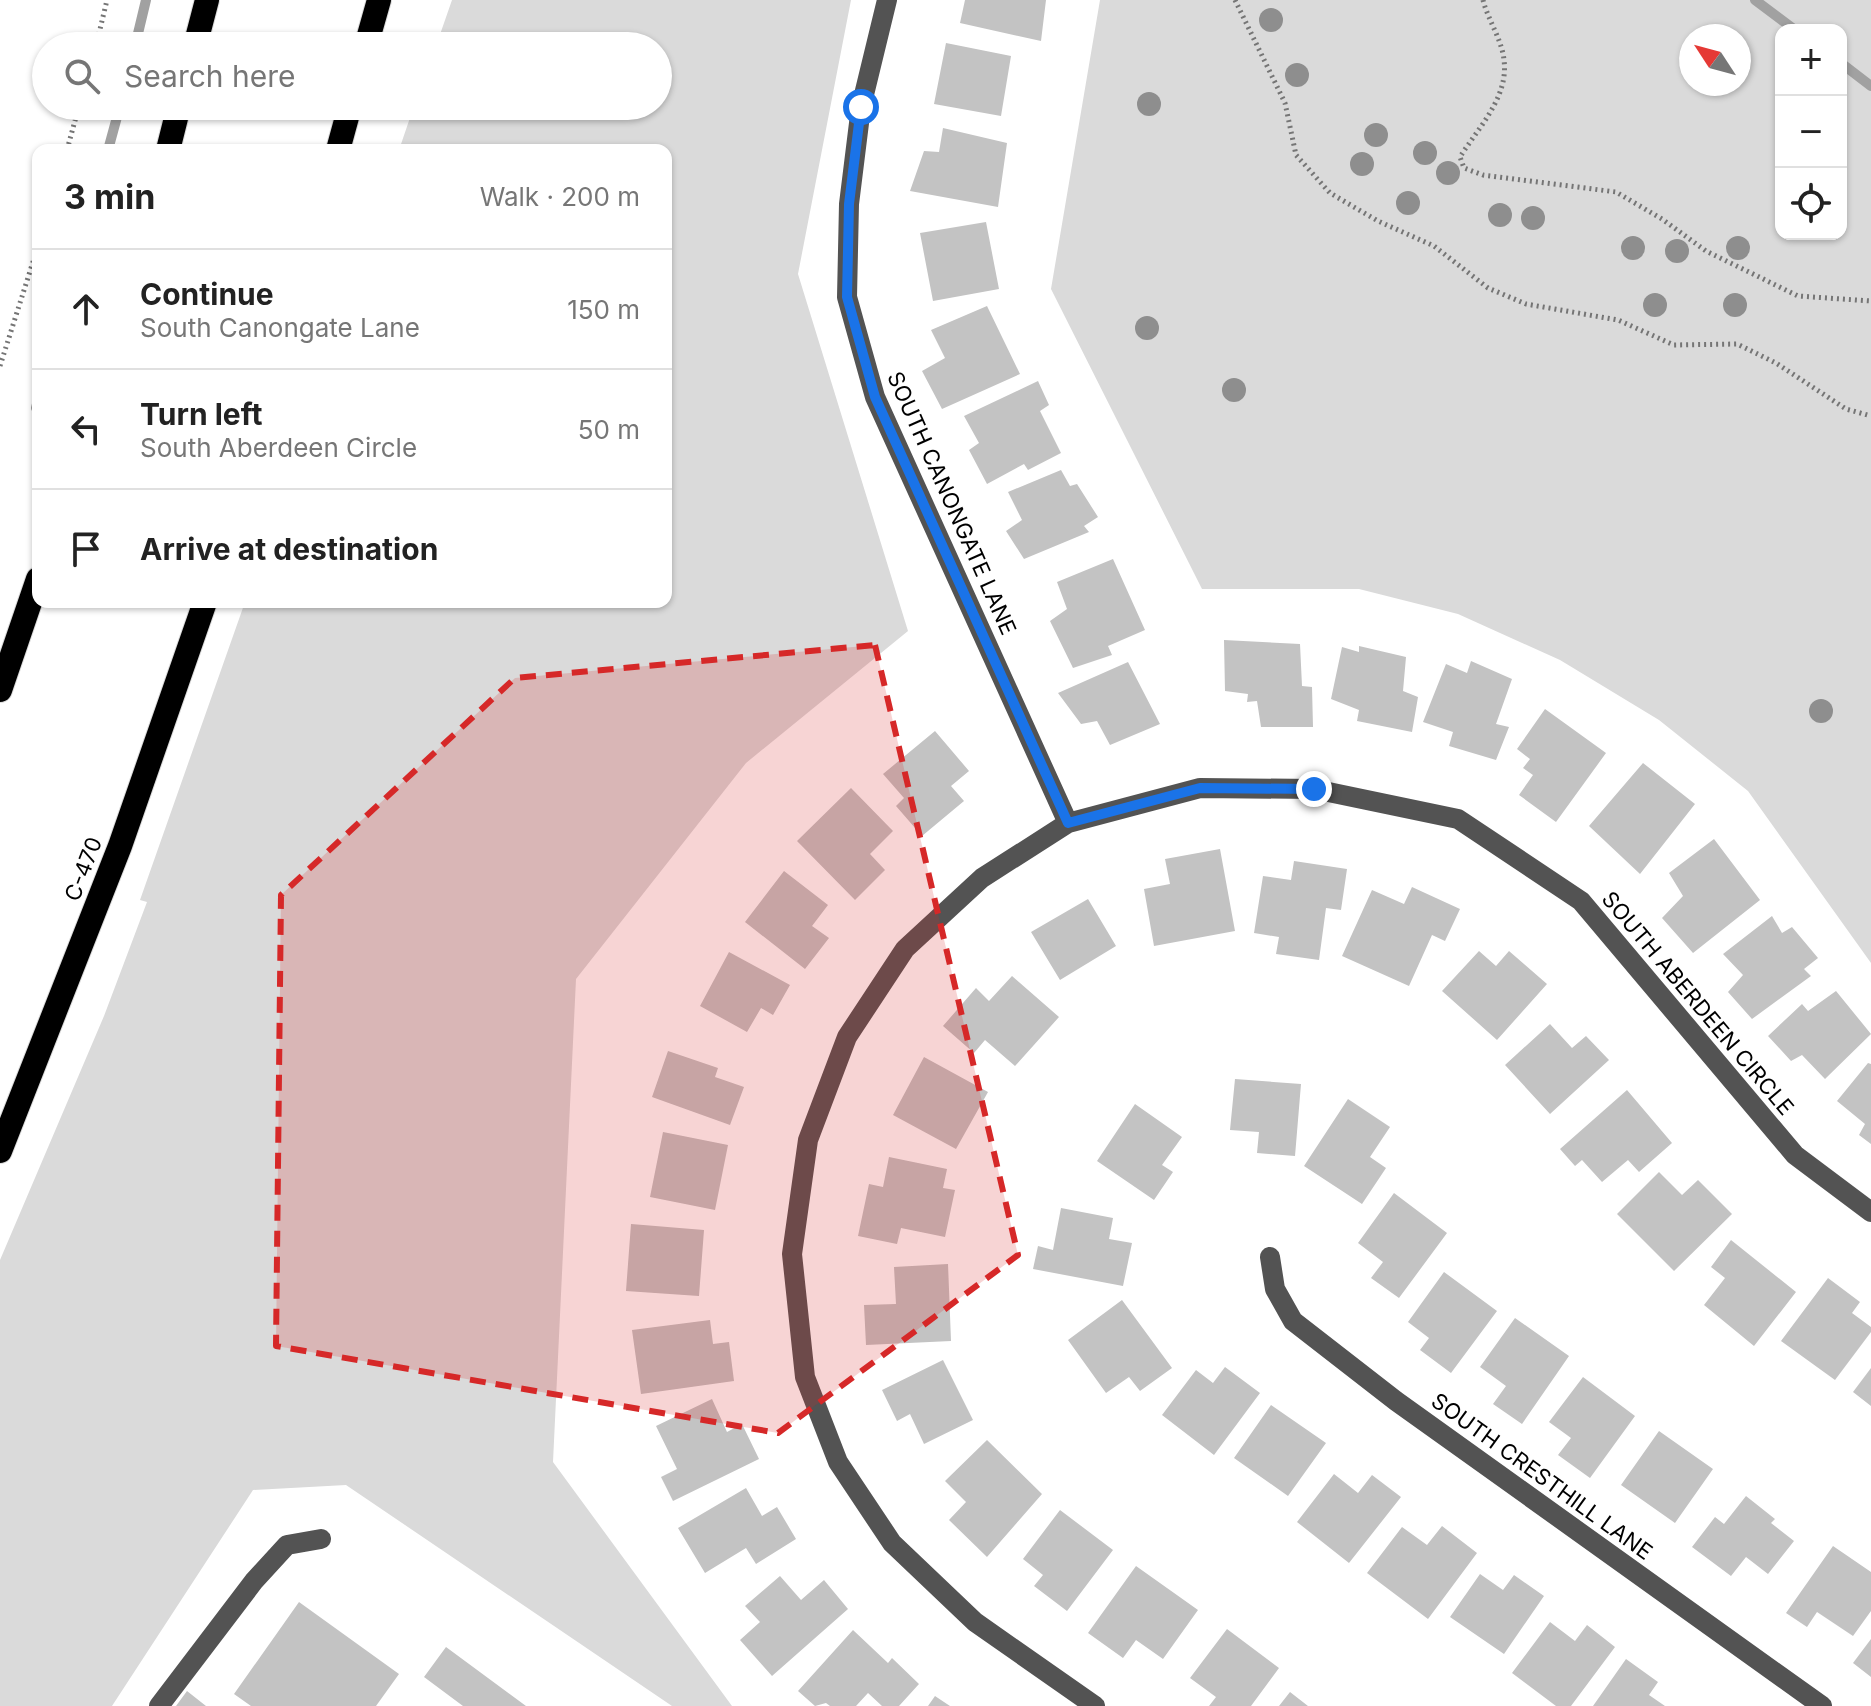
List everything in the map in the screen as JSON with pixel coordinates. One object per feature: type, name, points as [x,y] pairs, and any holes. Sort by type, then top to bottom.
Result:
[{"type":"highway","points":[[199,32],[207,0]]},
{"type":"highway","points":[[370,32],[379,0]]},
{"type":"highway","points":[[170,144],[176,120]]},
{"type":"highway","points":[[340,144],[346,120]]},
{"type":"highway","points":[[0,690],[32,597]]},
{"type":"highway","name":"C-470","points":[[0,1151],[120,846],[203,608]]},
{"type":"street","name":"SOUTH CANONGATE LANE","points":[[887,0],[861,107],[849,204],[847,297],[875,397],[1068,823]]},
{"type":"street","name":"SOUTH ABERDEEN CIRCLE","points":[[1095,1706],[975,1622],[892,1543],[838,1462],[805,1377],[792,1254],[808,1140],[847,1037],[905,949],[982,878],[1068,823],[1200,788],[1314,789],[1458,819],[1581,901],[1795,1155],[1871,1212]]},
{"type":"street","name":"SOUTH CRESTHILL LANE","points":[[1270,1257],[1275,1289],[1293,1321],[1396,1401],[1822,1706]]},
{"type":"street","points":[[159,1706],[254,1581],[287,1545],[321,1539]]},
{"type":"path","points":[[99,32],[107,0]]},
{"type":"path","points":[[1235,0],[1285,103],[1296,155],[1330,193],[1378,221],[1434,246],[1488,288],[1514,299],[1618,320],[1674,345],[1737,344],[1776,363],[1846,409],[1871,416]]},
{"type":"path","points":[[1483,0],[1504,58],[1504,76],[1486,119],[1460,157],[1464,168],[1483,175],[1616,192],[1662,219],[1706,251],[1798,296],[1871,301]]},
{"type":"path","points":[[69,144],[75,120]]},
{"type":"path","points":[[0,366],[32,265]]},
{"type":"highlighted area","points":[[875,645],[1018,1255],[778,1433],[276,1346],[281,895],[515,678]]},
{"type":"shaded area","points":[[452,0],[851,0],[798,274],[908,631],[746,763],[576,979],[553,1462],[732,1706],[672,1706],[346,1485],[253,1490],[112,1706],[0,1706],[0,1260],[104,1016],[147,902],[140,900],[243,608],[672,608],[672,144],[401,144],[409,120],[672,120],[672,32],[441,32]]},
{"type":"shaded area","points":[[1100,0],[1871,0],[1871,963],[1748,791],[1659,720],[1560,660],[1458,614],[1359,589],[1202,589],[1051,289]]},
{"type":"building","points":[[965,0],[1046,0],[1041,41],[960,23]]},
{"type":"building","points":[[946,43],[1011,56],[1001,116],[934,104]]},
{"type":"building","points":[[943,128],[1007,143],[998,207],[910,191],[924,151],[939,152]]},
{"type":"building","points":[[986,222],[999,289],[933,301],[920,233]]},
{"type":"building","points":[[987,306],[1020,374],[942,409],[922,371],[945,358],[931,330]]},
{"type":"building","points":[[1038,381],[1049,405],[1040,411],[1061,453],[1028,470],[1024,464],[987,484],[969,450],[979,443],[964,416]]},
{"type":"building","points":[[1061,470],[1070,486],[1077,484],[1098,517],[1084,526],[1089,532],[1024,559],[1006,531],[1022,520],[1008,492]]},
{"type":"building","points":[[1113,559],[1145,630],[1108,646],[1112,655],[1073,668],[1050,621],[1067,609],[1057,582]]},
{"type":"building","points":[[1224,640],[1300,644],[1302,686],[1312,687],[1313,727],[1261,727],[1257,701],[1247,702],[1248,694],[1225,691]]},
{"type":"building","points":[[1359,646],[1406,657],[1403,691],[1418,697],[1412,732],[1357,721],[1359,710],[1331,699],[1342,647],[1359,652]]},
{"type":"building","points":[[1471,661],[1512,679],[1496,724],[1509,727],[1496,760],[1449,746],[1453,732],[1423,722],[1446,664],[1467,673]]},
{"type":"building","points":[[1128,662],[1160,724],[1110,745],[1097,721],[1081,724],[1058,693]]},
{"type":"building","points":[[1545,709],[1606,753],[1556,822],[1519,795],[1533,775],[1523,768],[1530,759],[1517,749]]},
{"type":"building","points":[[935,731],[969,771],[951,786],[964,801],[922,836],[896,806],[904,798],[883,774]]},
{"type":"building","points":[[1643,763],[1695,804],[1640,874],[1589,826]]},
{"type":"building","points":[[851,788],[893,831],[870,854],[885,870],[855,900],[797,841]]},
{"type":"building","points":[[1714,839],[1760,900],[1693,953],[1662,918],[1683,896],[1669,873]]},
{"type":"building","points":[[1220,849],[1235,931],[1154,946],[1144,889],[1170,884],[1165,859]]},
{"type":"building","points":[[1294,861],[1347,869],[1341,910],[1326,908],[1319,960],[1276,954],[1279,937],[1254,933],[1263,876],[1291,880]]},
{"type":"building","points":[[784,871],[828,905],[812,926],[829,938],[805,969],[745,922]]},
{"type":"building","points":[[1412,887],[1460,909],[1445,941],[1432,935],[1409,986],[1342,956],[1372,890],[1404,904]]},
{"type":"building","points":[[1088,899],[1116,946],[1060,980],[1031,932]]},
{"type":"building","points":[[1772,916],[1782,933],[1792,927],[1818,958],[1804,969],[1811,976],[1752,1019],[1728,992],[1743,975],[1723,954]]},
{"type":"building","points":[[1479,951],[1496,966],[1509,951],[1547,984],[1497,1040],[1442,991]]},
{"type":"building","points":[[729,952],[790,985],[773,1015],[761,1008],[747,1032],[700,1006]]},
{"type":"building","points":[[1012,976],[1059,1017],[1015,1066],[985,1040],[974,1053],[943,1026],[976,988],[989,1001]]},
{"type":"building","points":[[1836,991],[1871,1034],[1825,1079],[1802,1055],[1791,1061],[1768,1036],[1802,1004],[1808,1011]]},
{"type":"building","points":[[1550,1024],[1572,1048],[1586,1036],[1609,1060],[1550,1114],[1505,1065]]},
{"type":"building","points":[[668,1051],[718,1068],[715,1077],[744,1087],[730,1125],[652,1097]]},
{"type":"building","points":[[924,1057],[988,1092],[956,1149],[893,1115]]},
{"type":"building","points":[[1868,1063],[1871,1064],[1871,1144],[1859,1135],[1865,1124],[1837,1101]]},
{"type":"building","points":[[1235,1079],[1301,1084],[1295,1156],[1257,1153],[1259,1132],[1230,1130]]},
{"type":"building","points":[[1627,1090],[1672,1143],[1639,1172],[1628,1160],[1602,1182],[1582,1160],[1575,1166],[1560,1149]]},
{"type":"building","points":[[1348,1099],[1390,1127],[1370,1157],[1386,1168],[1362,1204],[1304,1166]]},
{"type":"building","points":[[1135,1104],[1182,1137],[1162,1165],[1173,1172],[1154,1200],[1097,1161]]},
{"type":"building","points":[[663,1132],[728,1145],[715,1210],[650,1197]]},
{"type":"building","points":[[889,1157],[947,1169],[943,1188],[955,1190],[945,1237],[901,1228],[897,1244],[858,1236],[869,1184],[883,1187]]},
{"type":"building","points":[[1659,1172],[1682,1195],[1698,1180],[1732,1214],[1674,1271],[1617,1214]]},
{"type":"building","points":[[1394,1193],[1447,1233],[1399,1298],[1371,1278],[1383,1262],[1358,1243]]},
{"type":"building","points":[[1061,1208],[1113,1218],[1109,1239],[1132,1243],[1123,1286],[1033,1269],[1038,1246],[1053,1250]]},
{"type":"building","points":[[631,1224],[704,1230],[699,1296],[626,1291]]},
{"type":"building","points":[[1731,1240],[1796,1292],[1754,1346],[1704,1305],[1725,1278],[1711,1267]]},
{"type":"building","points":[[948,1264],[951,1341],[866,1345],[864,1305],[896,1304],[894,1267]]},
{"type":"building","points":[[1444,1272],[1497,1311],[1451,1373],[1420,1350],[1429,1338],[1408,1322]]},
{"type":"building","points":[[1828,1278],[1860,1302],[1852,1313],[1871,1327],[1871,1332],[1835,1380],[1781,1341]]},
{"type":"building","points":[[1122,1300],[1172,1368],[1140,1391],[1129,1377],[1106,1393],[1068,1340]]},
{"type":"building","points":[[1515,1318],[1569,1356],[1522,1424],[1493,1404],[1506,1386],[1480,1367]]},
{"type":"building","points":[[710,1320],[713,1344],[729,1342],[734,1381],[641,1394],[632,1330]]},
{"type":"building","points":[[943,1360],[973,1420],[924,1444],[910,1414],[897,1421],[882,1390]]},
{"type":"building","points":[[1225,1367],[1260,1393],[1214,1455],[1162,1415],[1196,1370],[1213,1383]]},
{"type":"building","points":[[1871,1368],[1871,1406],[1853,1392]]},
{"type":"building","points":[[1583,1377],[1635,1416],[1590,1478],[1558,1455],[1571,1438],[1549,1422]]},
{"type":"building","points":[[712,1399],[727,1432],[742,1424],[759,1459],[673,1501],[661,1477],[677,1469],[656,1426]]},
{"type":"building","points":[[1271,1405],[1326,1443],[1288,1496],[1234,1458]]},
{"type":"building","points":[[1659,1431],[1713,1469],[1675,1523],[1621,1485]]},
{"type":"building","points":[[987,1440],[1042,1494],[987,1557],[949,1520],[966,1502],[945,1481]]},
{"type":"building","points":[[1334,1474],[1358,1493],[1372,1475],[1401,1497],[1349,1563],[1297,1522]]},
{"type":"building","points":[[746,1488],[762,1516],[777,1507],[796,1539],[756,1564],[746,1548],[705,1573],[678,1528]]},
{"type":"building","points":[[1746,1496],[1775,1519],[1771,1523],[1794,1541],[1768,1574],[1746,1557],[1731,1576],[1692,1547],[1715,1517],[1724,1524]]},
{"type":"building","points":[[1060,1510],[1113,1550],[1067,1611],[1034,1586],[1043,1575],[1023,1559]]},
{"type":"building","points":[[1442,1526],[1477,1553],[1428,1619],[1367,1573],[1402,1527],[1427,1545]]},
{"type":"building","points":[[1833,1546],[1871,1572],[1871,1611],[1853,1636],[1817,1612],[1807,1627],[1786,1613]]},
{"type":"building","points":[[1136,1566],[1198,1610],[1163,1659],[1136,1640],[1123,1658],[1088,1633]]},
{"type":"building","points":[[1480,1574],[1503,1590],[1514,1575],[1544,1596],[1504,1654],[1450,1617]]},
{"type":"building","points":[[780,1576],[801,1600],[824,1580],[848,1609],[772,1676],[740,1640],[760,1622],[745,1606]]},
{"type":"building","points":[[299,1602],[399,1674],[376,1706],[251,1706],[234,1694]]},
{"type":"building","points":[[1550,1622],[1575,1641],[1587,1625],[1615,1647],[1571,1706],[1556,1706],[1512,1673]]},
{"type":"building","points":[[1227,1629],[1279,1668],[1251,1706],[1209,1706],[1216,1697],[1190,1678]]},
{"type":"building","points":[[853,1630],[888,1663],[892,1658],[919,1684],[899,1706],[882,1706],[868,1693],[856,1706],[830,1706],[826,1703],[815,1706],[798,1691]]},
{"type":"building","points":[[1871,1639],[1871,1677],[1853,1663]]},
{"type":"building","points":[[446,1647],[526,1706],[463,1706],[424,1677]]},
{"type":"building","points":[[1626,1659],[1658,1682],[1649,1695],[1665,1706],[1593,1706]]},
{"type":"building","points":[[187,1691],[206,1706],[176,1706]]},
{"type":"building","points":[[1290,1692],[1308,1706],[1279,1706]]},
{"type":"building","points":[[935,1696],[950,1706],[928,1706]]},
{"type":"waterway","points":[[138,32],[146,0]]},
{"type":"waterway","points":[[1755,0],[1787,24]]},
{"type":"waterway","points":[[1847,68],[1871,86]]},
{"type":"waterway","points":[[110,144],[116,120]]},
{"type":"route","points":[[861,107],[849,204],[847,297],[875,397],[1068,823],[1200,788],[1314,789]]}]
